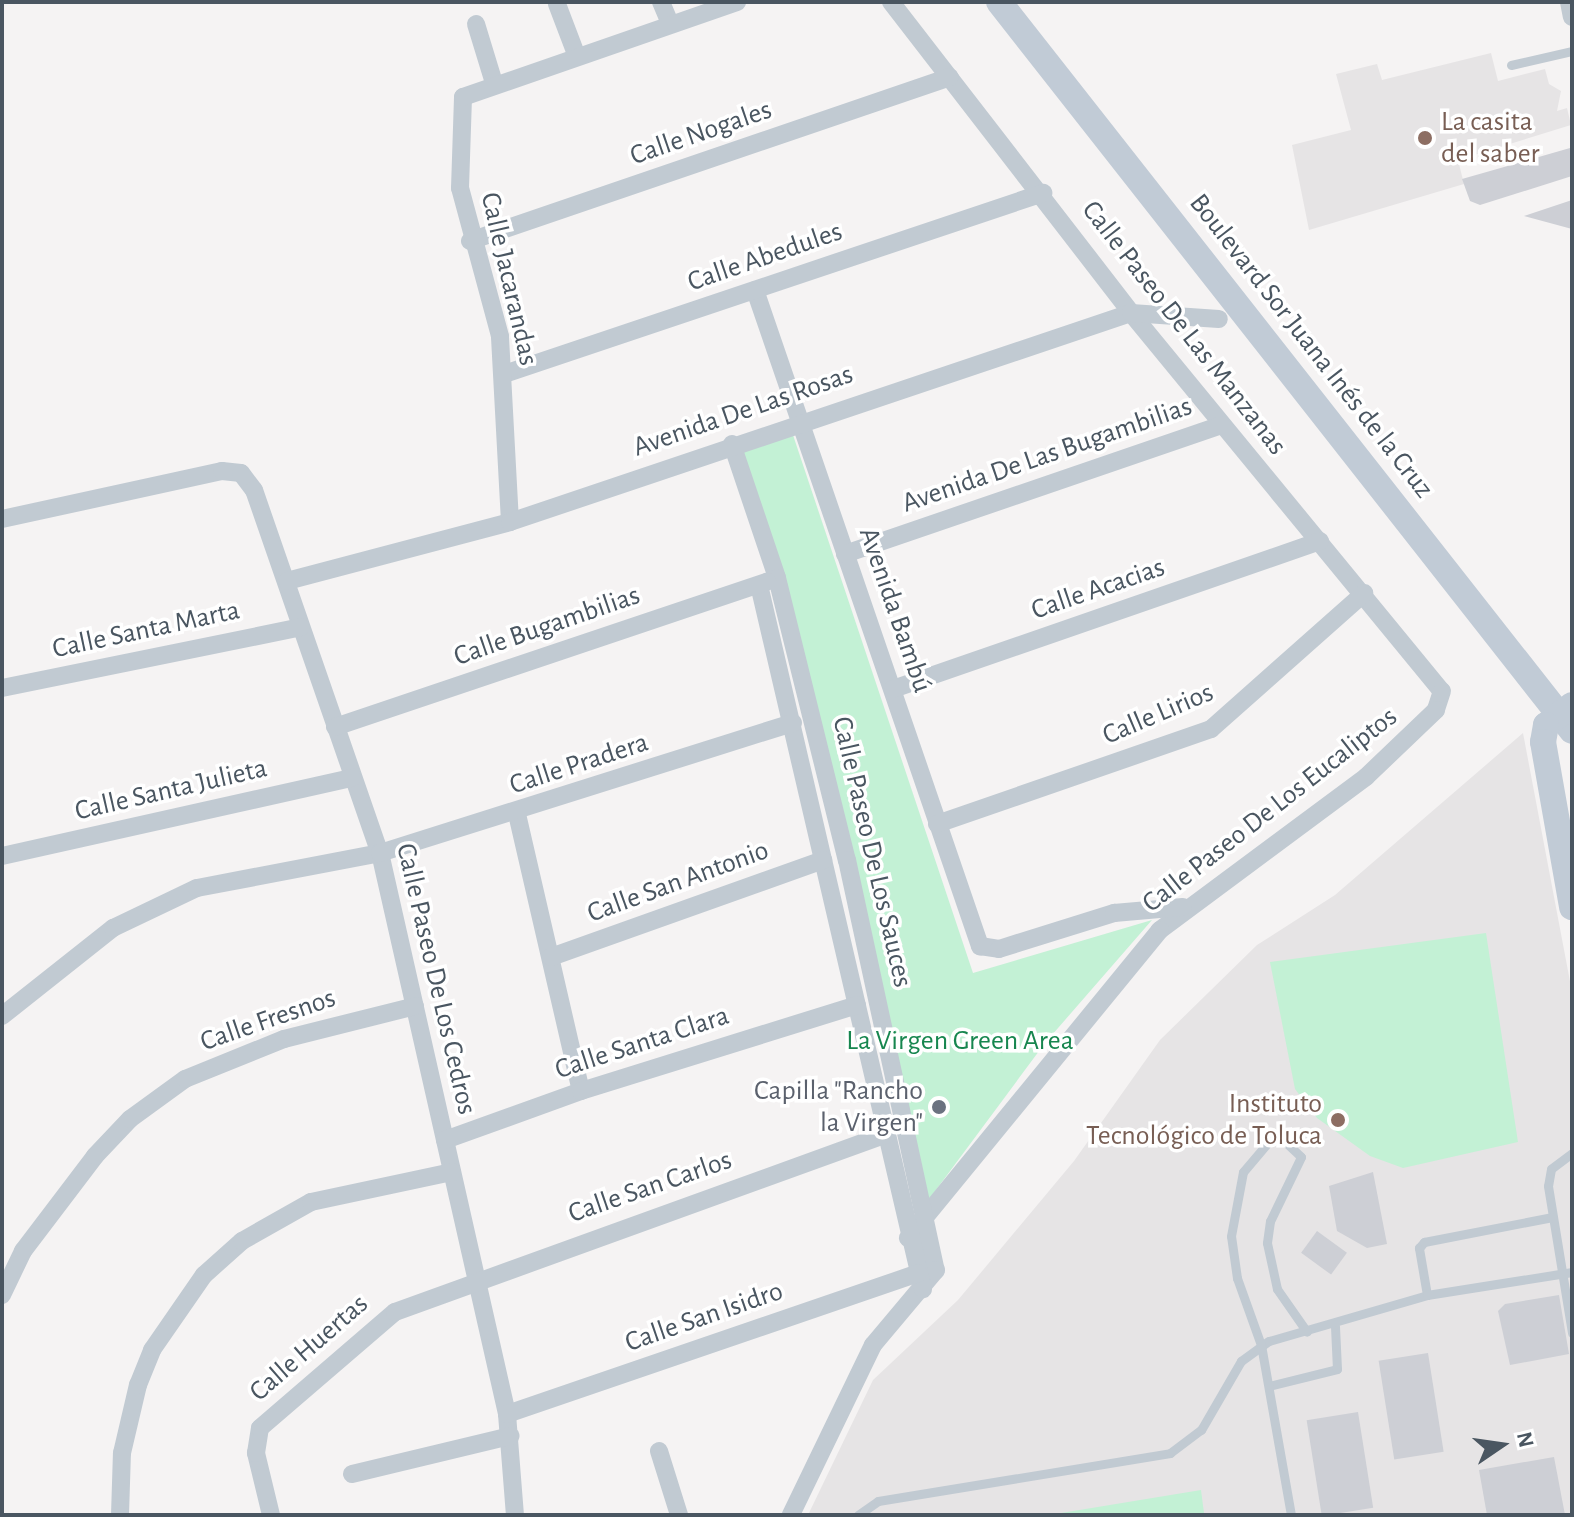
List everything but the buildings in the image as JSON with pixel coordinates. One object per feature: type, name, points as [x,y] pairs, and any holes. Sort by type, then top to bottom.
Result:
[{"type":"main road","name":"Boulevard Sor Juana Inés de la Cruz","points":[[999,2],[1235,305],[1569,713]]},
{"type":"main road","name":"Boulevard Sor Juana Inés de la Cruz","points":[[1020,2],[1235,305]]},
{"type":"main road","points":[[1569,713],[1543,742],[1572,907]]},
{"type":"street","points":[[661,2],[670,23]]},
{"type":"street","points":[[476,24],[494,83],[737,2]]},
{"type":"street","name":"Calle Paseo De Las Manzanas","points":[[891,2],[1043,193],[1131,313],[1440,683]]},
{"type":"street","points":[[557,4],[576,54]]},
{"type":"street","name":"Calle Nogales","points":[[470,241],[950,77]]},
{"type":"street","name":"Calle Jacarandas","points":[[494,83],[463,97],[460,188],[470,241],[493,309],[504,374],[510,522]]},
{"type":"street","name":"Calle Abedules","points":[[504,374],[1043,193]]},
{"type":"street","name":"Avenida Bambú","points":[[755,290],[982,949],[1114,913],[1183,907]]},
{"type":"street","name":"Avenida De Las Rosas","points":[[287,581],[510,522],[798,421],[1131,313],[1235,305]]},
{"type":"street","name":"Avenida De Las Bugambilias","points":[[845,554],[1222,425]]},
{"type":"street","name":"Calle Paseo De Los Sauces","points":[[732,444],[777,578],[926,1218],[925,1280]]},
{"type":"street","name":"Calle Paseo De Los Cedros","points":[[2,519],[222,471],[241,473],[254,490],[380,853],[507,1414],[515,1515]]},
{"type":"street","name":"Calle Acacias","points":[[893,689],[1320,541]]},
{"type":"street","name":"Calle Bugambilias","points":[[335,727],[777,578]]},
{"type":"street","name":"Calle Paseo De Los Sauces","points":[[759,585],[887,1134],[908,1238],[925,1280]]},
{"type":"street","name":"Calle Lirios","points":[[937,824],[1211,729],[1364,593]]},
{"type":"street","name":"Calle Santa Marta","points":[[2,688],[301,627]]},
{"type":"street","name":"Calle Paseo De Los Eucaliptos","points":[[908,1238],[1183,907],[1366,777],[1436,710],[1440,683]]},
{"type":"street","name":"Calle Pradera","points":[[2,1016],[87,946],[165,900],[233,877],[380,853],[517,814],[793,723]]},
{"type":"street","name":"Calle Santa Julieta","points":[[2,856],[352,778]]},
{"type":"street","points":[[517,814],[581,1091]]},
{"type":"street","name":"Calle San Antonio","points":[[551,957],[823,860]]},
{"type":"street","name":"Calle Santa Clara","points":[[445,1140],[581,1091],[857,1005]]},
{"type":"street","name":"Calle Fresnos","points":[[2,1295],[23,1251],[95,1156],[130,1119],[185,1079],[284,1039],[415,1006]]},
{"type":"street","name":"Calle San Carlos","points":[[477,1277],[887,1134]]},
{"type":"street","points":[[120,1515],[122,1453],[138,1385],[152,1350],[204,1275],[242,1241],[311,1202],[452,1172]]},
{"type":"street","name":"Calle Huertas","points":[[271,1515],[256,1453],[257,1435],[268,1419],[380,1321],[477,1277]]},
{"type":"street","points":[[791,1515],[873,1345],[925,1280]]},
{"type":"street","name":"Calle San Isidro","points":[[507,1414],[925,1280]]},
{"type":"street","points":[[352,1474],[510,1436]]},
{"type":"street","points":[[659,1451],[679,1515]]},
{"type":"lane","points":[[1511,65],[1572,51]]},
{"type":"lane","points":[[1291,1515],[1261,1345],[1233,1258],[1232,1211],[1247,1165],[1271,1139],[1282,1139],[1301,1157],[1270,1221],[1267,1243],[1277,1289],[1307,1332]]},
{"type":"lane","points":[[1572,1153],[1548,1176],[1553,1217],[1567,1273],[1572,1333]]},
{"type":"lane","points":[[1427,1295],[1419,1248],[1424,1242],[1553,1217]]},
{"type":"lane","points":[[858,1515],[878,1501],[1170,1453],[1201,1430],[1235,1369],[1261,1345],[1335,1326],[1427,1295],[1567,1273]]},
{"type":"lane","points":[[1269,1386],[1337,1369],[1335,1326]]},
{"type":"shaded area","name":"La casita del saber","points":[[1491,53],[1498,81],[1545,69],[1549,84],[1561,91],[1557,111],[1567,108],[1571,125],[1458,160],[1464,184],[1309,230],[1292,145],[1351,130],[1336,74],[1377,64],[1382,80]]},
{"type":"shaded area","name":"Instituto Tecnológico de Toluca","points":[[1523,733],[1572,992],[1572,1515],[808,1515],[873,1380],[958,1300],[1074,1161],[1160,1040],[1257,945],[1335,895]]},
{"type":"green space","name":"La Virgen Green Area","points":[[793,435],[973,973],[1152,920],[1045,1043],[927,1202],[739,452]]},
{"type":"green space","points":[[1486,933],[1518,1142],[1403,1168],[1370,1156],[1317,1118],[1295,1089],[1270,962]]},
{"type":"green space","points":[[1201,1490],[1204,1513],[1193,1515],[1049,1515]]},
{"type":"place","name":"La casita del saber","points":[[1425,138]]},
{"type":"place","name":"Capilla \"Rancho la Virgen\"","points":[[939,1107]]},
{"type":"place","name":"Instituto Tecnológico de Toluca","points":[[1338,1120]]}]
